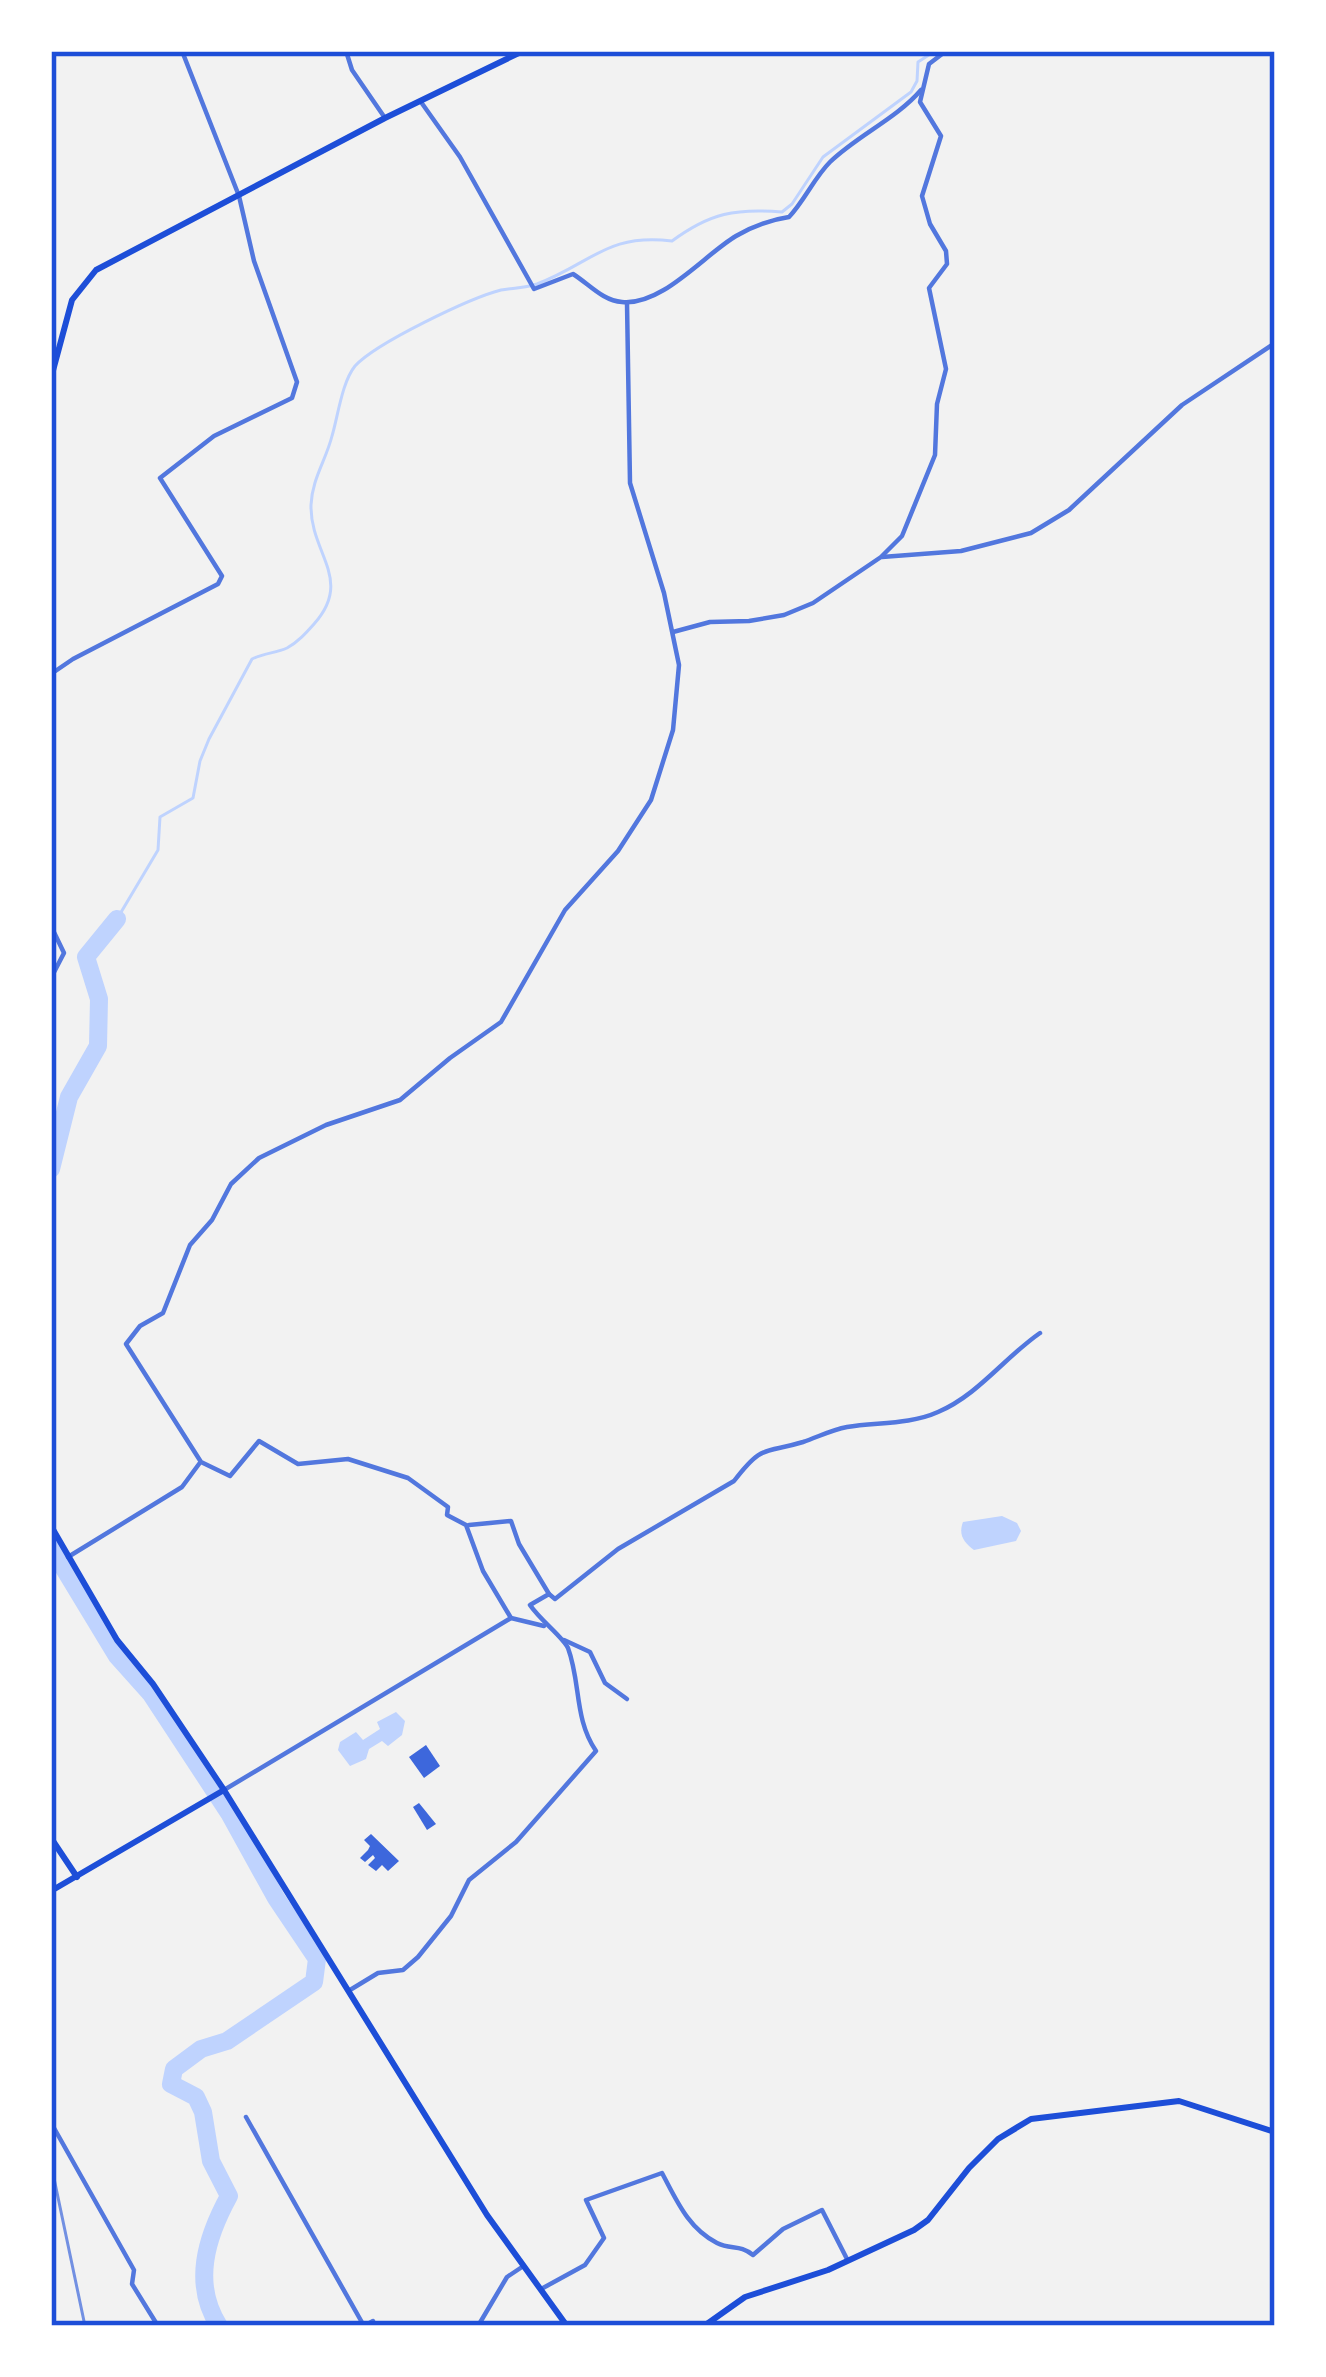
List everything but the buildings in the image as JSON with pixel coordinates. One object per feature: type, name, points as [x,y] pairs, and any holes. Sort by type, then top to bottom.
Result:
[{"type":"main road","points":[[51,378],[63,326],[86,279],[385,118],[523,51]]},
{"type":"main road","points":[[51,1526],[117,1640],[153,1684],[522,2267],[543,2288],[567,2326]]},
{"type":"main road","points":[[51,1891],[222,1791]]},
{"type":"main road","points":[[51,1838],[76,1876]]},
{"type":"main road","points":[[704,2326],[745,2297],[848,2261],[928,2220],[983,2153],[1031,2119],[1179,2102],[1275,2132]]},
{"type":"street","points":[[51,674],[218,584],[222,576],[160,478],[214,436],[292,398],[297,382],[254,261],[239,196],[182,51]]},
{"type":"street","points":[[346,51],[352,70],[385,118]]},
{"type":"street","points":[[673,632],[710,622],[749,622],[784,615],[813,604],[881,557],[902,536],[935,455],[937,404],[946,369],[929,288],[947,264],[946,251],[930,224],[922,196],[941,136],[920,102],[929,64],[946,51]]},
{"type":"street","points":[[420,102],[460,157],[534,290],[573,274],[605,298],[626,304],[667,288],[732,238],[765,221],[789,217],[826,165],[908,105],[921,90]]},
{"type":"street","points":[[626,304],[630,483],[679,665],[673,730],[651,800],[618,850],[565,910],[501,1022],[400,1100],[326,1125],[259,1157],[231,1184],[212,1220],[190,1245],[163,1313],[140,1326],[126,1344],[201,1462],[230,1476],[259,1441],[298,1465],[348,1459],[417,1482],[448,1507],[447,1515],[466,1525],[512,1521],[519,1544],[555,1599],[618,1549],[734,1481],[747,1464],[772,1447],[846,1427],[912,1421],[933,1414],[977,1389],[1040,1333]]},
{"type":"street","points":[[881,557],[961,551],[1031,533],[1085,496],[1182,405],[1275,343]]},
{"type":"street","points":[[51,926],[64,953],[51,978]]},
{"type":"street","points":[[68,1557],[182,1487],[201,1462]]},
{"type":"street","points":[[466,1525],[483,1571],[511,1618]]},
{"type":"street","points":[[544,1626],[530,1605],[549,1594]]},
{"type":"street","points":[[222,1791],[511,1618],[544,1626],[590,1652],[605,1683],[627,1699]]},
{"type":"street","points":[[349,1991],[378,1973],[401,1971],[418,1957],[451,1916],[474,1875],[516,1842],[596,1750],[584,1733],[563,1639]]},
{"type":"street","points":[[246,2117],[364,2326],[373,2321],[375,2326]]},
{"type":"street","points":[[54,2128],[134,2270],[132,2284],[158,2326]]},
{"type":"street","points":[[543,2288],[585,2265],[604,2238],[586,2200],[662,2173],[689,2223],[718,2244],[739,2245],[753,2255],[783,2229],[822,2210],[848,2261]]},
{"type":"street","points":[[478,2326],[507,2277],[522,2267]]},
{"type":"water","points":[[1002,1516],[1017,1523],[1021,1531],[1016,1541],[974,1550],[965,1541],[963,1522]]},
{"type":"water","points":[[396,1712],[405,1721],[402,1735],[388,1746],[382,1741],[369,1749],[366,1759],[350,1766],[338,1750],[340,1742],[356,1732],[363,1740],[380,1729],[377,1722]]},
{"type":"waterway","points":[[117,919],[158,850],[160,817],[193,798],[209,739],[252,659],[291,646],[325,608],[330,579],[312,522],[312,496],[355,366],[447,311],[501,290],[537,284],[615,246],[672,241],[724,214],[782,212],[823,157],[911,92],[918,62],[935,51]]},
{"type":"waterway","points":[[51,1169],[69,1097],[98,1046],[99,999],[86,957],[117,919]]},
{"type":"waterway","points":[[51,1547],[117,1656],[151,1694],[229,1813],[276,1898],[317,1959],[314,1982],[227,2041],[201,2049],[174,2069],[171,2084],[196,2097],[203,2112],[211,2161],[229,2196],[205,2261],[206,2294],[219,2326]]},
{"type":"railway","points":[[51,2164],[85,2326]]}]
